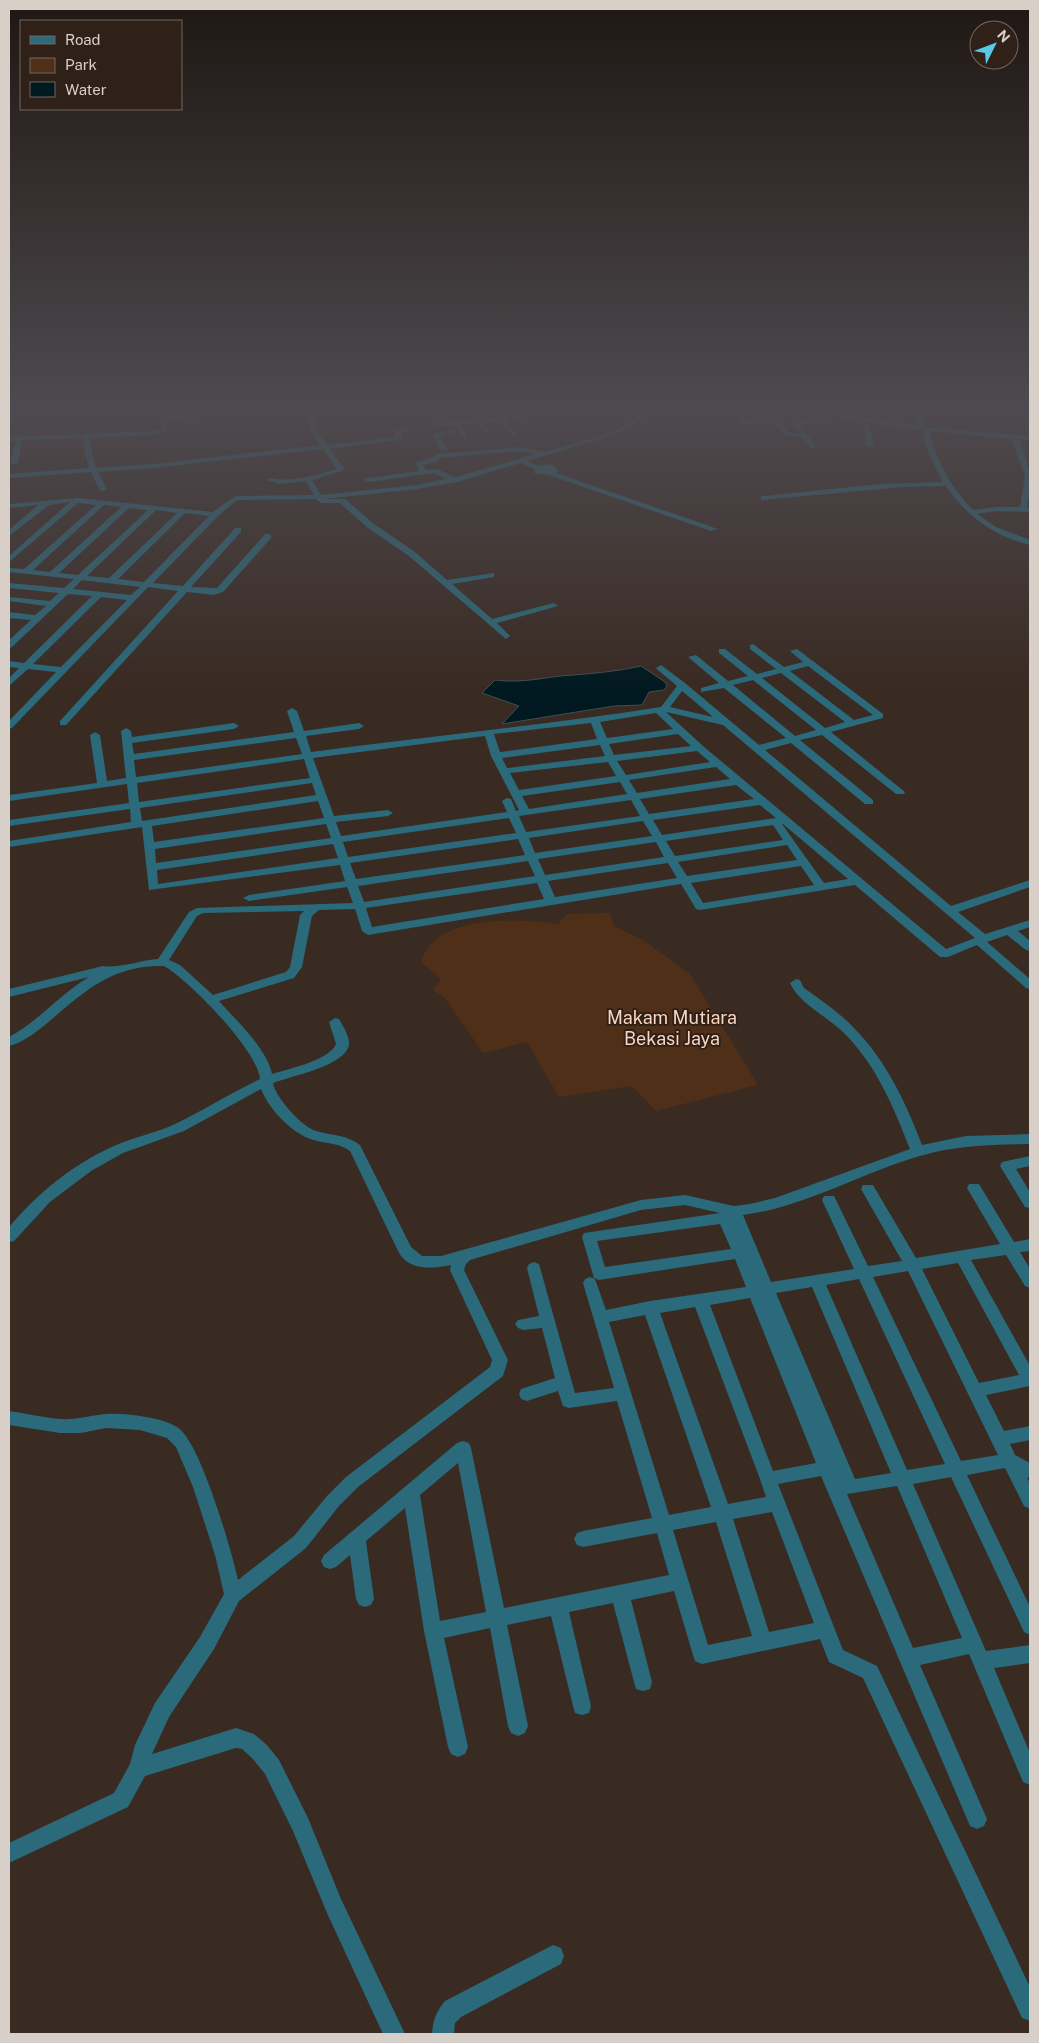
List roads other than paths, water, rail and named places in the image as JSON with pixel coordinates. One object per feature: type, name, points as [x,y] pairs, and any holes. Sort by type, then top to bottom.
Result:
[{"type":"street","points":[[11,508],[72,500]]},
{"type":"street","points":[[9,560],[77,500]]},
{"type":"street","points":[[80,500],[215,514]]},
{"type":"street","points":[[9,726],[215,514],[232,500]]},
{"type":"street","points":[[323,500],[342,501],[446,583],[506,636]]},
{"type":"street","points":[[630,500],[714,530]]},
{"type":"street","points":[[962,500],[971,512],[986,525],[1030,543]]},
{"type":"street","points":[[9,534],[47,502]]},
{"type":"street","points":[[26,572],[102,503]]},
{"type":"street","points":[[52,574],[128,505]]},
{"type":"street","points":[[9,645],[154,508]]},
{"type":"street","points":[[971,512],[996,508],[1027,510]]},
{"type":"street","points":[[111,581],[183,511]]},
{"type":"street","points":[[63,723],[238,530]]},
{"type":"street","points":[[9,570],[217,592],[268,536]]},
{"type":"street","points":[[9,545],[24,546]]},
{"type":"street","points":[[446,583],[491,575]]},
{"type":"street","points":[[9,584],[133,598]]},
{"type":"street","points":[[9,683],[99,594]]},
{"type":"street","points":[[9,599],[52,604]]},
{"type":"street","points":[[492,622],[554,606]]},
{"type":"street","points":[[9,615],[38,618]]},
{"type":"street","points":[[9,630],[23,632]]},
{"type":"street","points":[[753,647],[852,723]]},
{"type":"street","points":[[722,651],[900,792]]},
{"type":"street","points":[[757,749],[880,716],[794,651]]},
{"type":"street","points":[[693,658],[869,802]]},
{"type":"street","points":[[704,690],[810,663]]},
{"type":"street","points":[[9,664],[63,670]]},
{"type":"street","points":[[661,668],[949,911],[1030,985]]},
{"type":"street","points":[[661,709],[682,685]]},
{"type":"street","points":[[661,709],[680,731],[764,801],[781,821],[858,881],[944,954],[1030,923]]},
{"type":"street","points":[[9,798],[421,740],[489,734],[594,720],[661,709],[726,722]]},
{"type":"street","points":[[292,711],[330,820],[357,906],[368,931],[802,862]]},
{"type":"street","points":[[594,720],[602,741],[612,759],[700,907],[858,881]]},
{"type":"street","points":[[234,726],[127,736],[135,805],[151,846],[153,888],[764,801]]},
{"type":"street","points":[[130,758],[359,726]]},
{"type":"street","points":[[496,756],[680,731]]},
{"type":"street","points":[[489,734],[496,756],[525,812]]},
{"type":"street","points":[[95,735],[102,785]]},
{"type":"street","points":[[505,771],[699,748]]},
{"type":"street","points":[[516,794],[719,764]]},
{"type":"street","points":[[9,823],[315,780]]},
{"type":"street","points":[[152,867],[337,841],[512,813],[636,798],[740,781]]},
{"type":"street","points":[[9,844],[321,797]]},
{"type":"street","points":[[506,801],[551,901]]},
{"type":"street","points":[[151,846],[388,813]]},
{"type":"street","points":[[250,898],[781,821]]},
{"type":"street","points":[[781,821],[788,842],[821,887]]},
{"type":"street","points":[[162,962],[177,936],[196,911],[238,908],[357,906],[788,842]]},
{"type":"street","points":[[949,911],[1030,883]]},
{"type":"street","points":[[209,1000],[290,974],[295,970],[306,915],[316,907]]},
{"type":"street","points":[[1009,930],[1030,947]]},
{"type":"street","points":[[9,993],[93,971],[162,962],[175,967],[209,1000],[256,1052],[266,1070],[270,1094],[284,1112],[306,1132],[319,1137],[342,1139],[355,1148],[405,1251],[411,1258],[423,1264],[465,1256],[619,1210],[650,1203],[685,1200],[734,1211],[777,1203],[918,1151],[966,1141],[1030,1139]]},
{"type":"street","points":[[9,1042],[34,1028],[69,995],[82,986],[119,969]]},
{"type":"street","points":[[796,983],[799,990],[849,1030],[875,1063],[899,1102],[918,1151]]},
{"type":"street","points":[[9,1237],[31,1210],[61,1182],[118,1150],[180,1128],[267,1080],[321,1061],[342,1049],[343,1043],[335,1022]]},
{"type":"street","points":[[1030,1161],[1007,1166],[1030,1203]]},
{"type":"street","points":[[868,1188],[912,1264],[1030,1501]]},
{"type":"street","points":[[974,1188],[1030,1282]]},
{"type":"street","points":[[828,1200],[1030,1626]]},
{"type":"street","points":[[734,1211],[826,1468],[843,1488]]},
{"type":"street","points":[[740,1253],[599,1274],[589,1237],[725,1218],[740,1253],[761,1289],[977,1819]]},
{"type":"street","points":[[600,1317],[863,1271],[1030,1245]]},
{"type":"street","points":[[961,1255],[1030,1379],[975,1391]]},
{"type":"street","points":[[9,1853],[121,1800],[139,1768],[145,1745],[162,1710],[207,1643],[234,1596],[300,1542],[333,1501],[352,1482],[497,1371],[500,1360],[457,1270],[459,1261],[465,1256]]},
{"type":"street","points":[[534,1268],[569,1401],[623,1393]]},
{"type":"street","points":[[816,1280],[1030,1775]]},
{"type":"street","points":[[590,1283],[678,1582],[702,1655],[826,1629]]},
{"type":"street","points":[[700,1299],[836,1656],[870,1672],[1030,2010]]},
{"type":"street","points":[[650,1307],[722,1513],[763,1642]]},
{"type":"street","points":[[523,1324],[548,1321]]},
{"type":"street","points":[[527,1394],[564,1382]]},
{"type":"street","points":[[9,1418],[60,1426],[81,1426],[106,1421],[140,1423],[172,1432],[182,1442],[198,1478],[224,1555],[234,1596]]},
{"type":"street","points":[[999,1439],[1030,1433]]},
{"type":"street","points":[[330,1561],[463,1448],[518,1726]]},
{"type":"street","points":[[843,1488],[1010,1460],[1030,1471]]},
{"type":"street","points":[[768,1479],[826,1468]]},
{"type":"street","points":[[411,1492],[434,1631],[458,1748]]},
{"type":"street","points":[[583,1539],[777,1503]]},
{"type":"street","points":[[357,1539],[365,1599]]},
{"type":"street","points":[[434,1631],[678,1582]]},
{"type":"street","points":[[620,1594],[643,1682]]},
{"type":"street","points":[[558,1606],[582,1706]]},
{"type":"street","points":[[910,1658],[978,1652],[1030,1654]]},
{"type":"street","points":[[139,1768],[236,1738],[248,1741],[260,1752],[272,1767],[301,1825],[334,1906],[394,2034]]},
{"type":"street","points":[[443,2034],[445,2018],[453,2009],[554,1956]]},
{"type":"water","points":[[641,666],[665,682],[667,686],[664,690],[649,692],[642,705],[614,706],[502,724],[519,706],[482,693],[495,680],[528,680]]},
{"type":"park label","name":"Makam Mutiara Bekasi Jaya","points":[[672,1028]]}]
